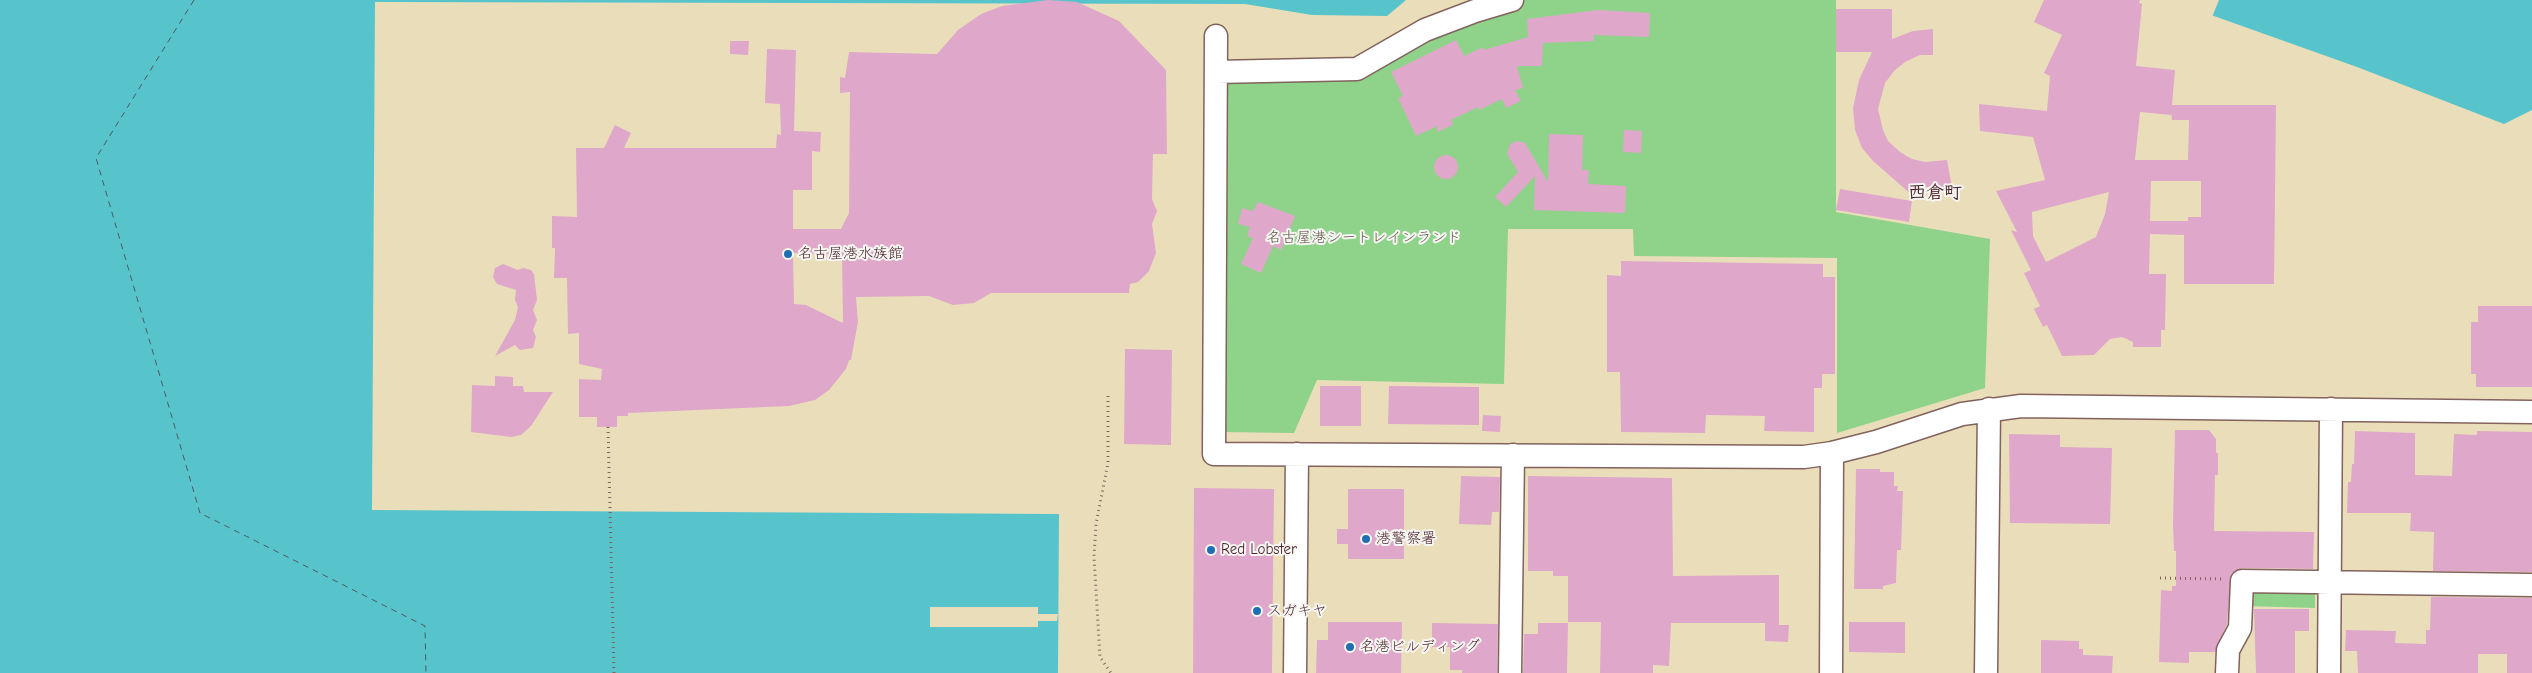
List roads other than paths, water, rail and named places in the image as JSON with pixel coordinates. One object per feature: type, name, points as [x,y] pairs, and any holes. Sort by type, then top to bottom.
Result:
[{"type":"street","points":[[1216,72],[1357,69],[1425,30],[1474,11],[1512,0]]},
{"type":"street","points":[[1216,36],[1214,454],[1804,456],[1832,453],[1876,442],[1962,414],[2022,406],[2532,412]]},
{"type":"street","points":[[1986,673],[1989,409]]},
{"type":"street","points":[[2328,673],[2331,409]]},
{"type":"street","points":[[1830,673],[1832,453]]},
{"type":"street","points":[[1295,673],[1297,454]]},
{"type":"street","points":[[1510,673],[1513,455]]},
{"type":"street","points":[[2227,673],[2228,650],[2240,628],[2242,581],[2532,585]]},
{"type":"water","points":[[0,0],[1406,0],[1387,16],[1312,15],[1245,4],[375,2],[372,510],[1059,514],[1058,673],[0,673]]},
{"type":"water","points":[[2169,0],[2532,0],[2532,110],[2504,124],[2357,67]]},
{"type":"place","name":"名古屋港水族館","points":[[788,254]]},
{"type":"place","name":"港警察署","points":[[1366,539]]},
{"type":"place","name":"Red Lobster","points":[[1211,550]]},
{"type":"place","name":"スガキヤ","points":[[1257,611]]},
{"type":"place","name":"名港ビルディング","points":[[1350,647]]},
{"type":"district","name":"西倉町","points":[[1935,193]]},
{"type":"park label","name":"名古屋港シートレインランド","points":[[1364,238]]}]
